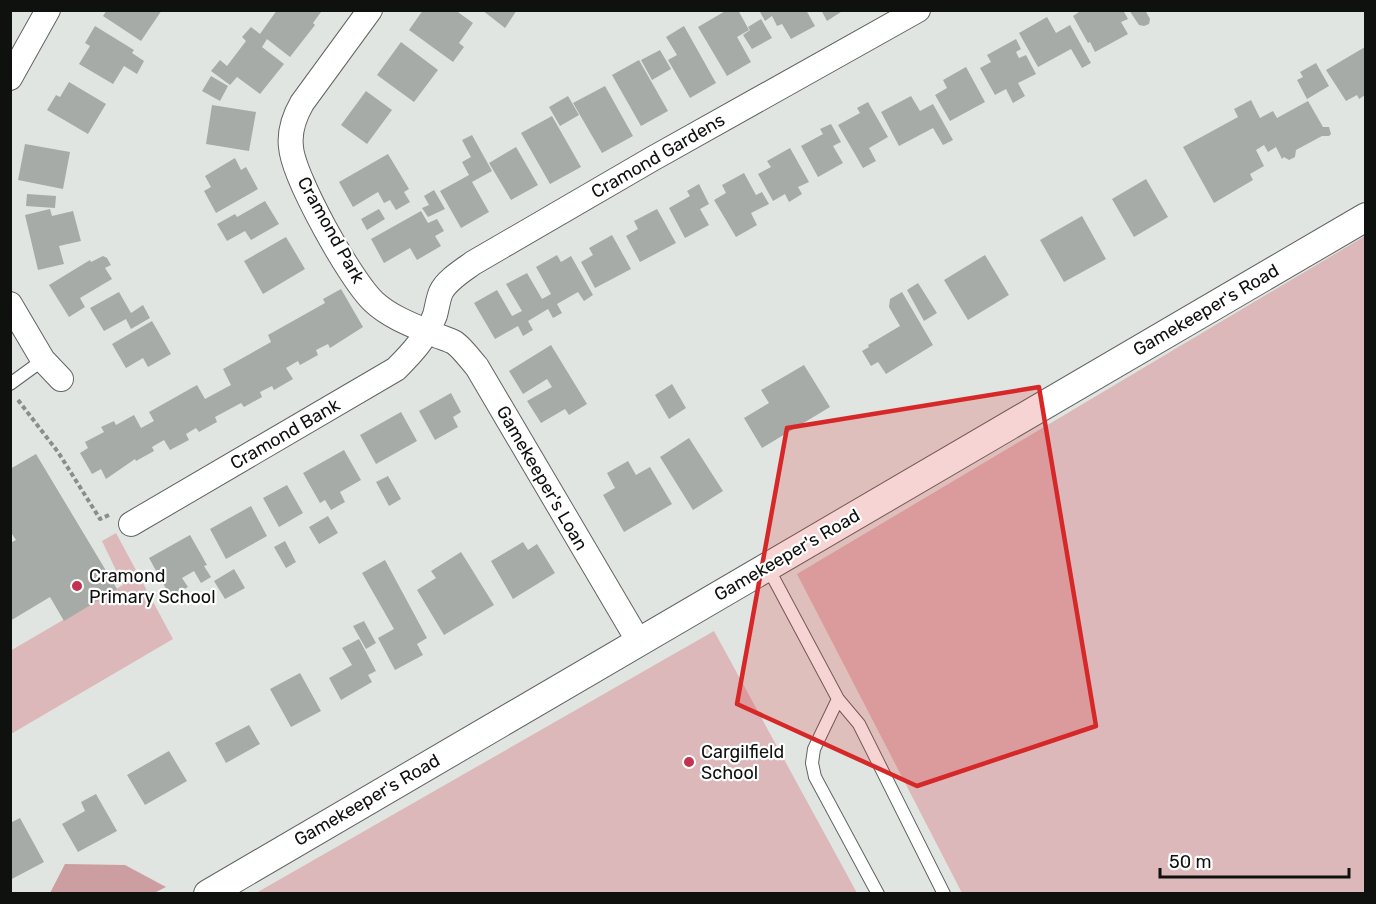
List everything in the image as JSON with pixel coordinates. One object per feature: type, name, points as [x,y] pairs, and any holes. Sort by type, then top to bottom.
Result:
[{"type":"street","points":[[10,78],[48,10]]},
{"type":"street","name":"Cramond Park","points":[[370,10],[302,103],[291,131],[293,160],[345,264],[373,302],[397,317],[428,331]]},
{"type":"street","name":"Cramond Gardens","points":[[428,331],[435,316],[441,291],[454,277],[473,263],[652,159],[918,10]]},
{"type":"street","name":"Gamekeeper's Road","points":[[208,894],[1365,217]]},
{"type":"street","points":[[10,304],[44,360],[62,379]]},
{"type":"street","name":"Cramond Bank","points":[[131,524],[396,369],[416,350],[428,331]]},
{"type":"street","name":"Gamekeeper's Loan","points":[[428,331],[455,344],[477,367],[639,642]]},
{"type":"lane","points":[[10,384],[44,360]]},
{"type":"lane","points":[[767,566],[838,699],[859,724],[944,894]]},
{"type":"lane","points":[[838,699],[814,749],[812,763],[815,777],[878,894]]},
{"type":"path","points":[[17,399],[58,452],[100,519],[112,513],[131,524]]},
{"type":"highlighted area","points":[[1039,387],[1096,726],[917,786],[737,704],[787,428]]},
{"type":"shaded area","points":[[1365,236],[1365,893],[962,893],[797,574]]},
{"type":"shaded area","points":[[116,533],[173,639],[11,734],[10,651],[123,585],[102,541]]},
{"type":"shaded area","name":"Cargilfield School","points":[[714,631],[857,893],[256,893]]},
{"type":"shaded area","points":[[65,864],[125,865],[166,887],[154,893],[50,893]]},
{"type":"building","points":[[107,10],[162,10],[141,41],[103,16]]},
{"type":"building","points":[[277,10],[319,10],[321,12],[313,23],[315,25],[290,57],[267,39],[262,47],[284,64],[260,94],[237,77],[230,85],[211,71],[220,60],[227,66],[246,41],[242,37],[251,27],[260,34]]},
{"type":"building","points":[[423,10],[455,10],[473,23],[459,43],[464,47],[453,62],[409,30]]},
{"type":"building","points":[[482,10],[517,10],[505,28]]},
{"type":"building","points":[[727,10],[738,10],[749,30],[737,37],[751,62],[727,76],[698,27]]},
{"type":"building","points":[[759,10],[806,10],[815,26],[791,39],[782,24],[777,26],[772,16],[765,21]]},
{"type":"building","points":[[821,10],[844,10],[827,21]]},
{"type":"building","points":[[1082,10],[1123,10],[1128,19],[1121,22],[1128,34],[1095,52],[1073,16]]},
{"type":"building","points":[[1129,10],[1145,10],[1150,19],[1149,24],[1139,25]]},
{"type":"building","points":[[1047,17],[1056,33],[1070,25],[1091,63],[1082,68],[1071,49],[1038,67],[1019,33]]},
{"type":"building","points":[[761,19],[772,38],[752,49],[743,35],[750,30],[748,27]]},
{"type":"building","points":[[95,26],[134,50],[132,53],[144,61],[137,74],[124,66],[113,84],[79,64],[90,46],[85,43]]},
{"type":"building","points":[[684,26],[716,83],[690,98],[668,60],[677,55],[666,37]]},
{"type":"building","points":[[1016,39],[1021,49],[1016,52],[1019,58],[1026,55],[1036,74],[1018,83],[1025,96],[1013,103],[1006,89],[995,95],[980,68],[991,62],[987,55]]},
{"type":"building","points":[[401,42],[438,70],[414,102],[377,75]]},
{"type":"building","points":[[1365,47],[1365,95],[1359,99],[1357,95],[1346,101],[1326,70]]},
{"type":"building","points":[[660,50],[671,69],[652,80],[641,60]]},
{"type":"building","points":[[639,60],[668,111],[641,126],[612,75]]},
{"type":"building","points":[[1316,63],[1329,86],[1307,99],[1297,80],[1303,77],[1300,72]]},
{"type":"building","points":[[966,67],[985,102],[950,121],[935,95],[947,88],[943,80]]},
{"type":"building","points":[[211,76],[228,86],[220,101],[202,91]]},
{"type":"building","points":[[69,82],[106,104],[88,134],[47,110],[56,95],[60,97]]},
{"type":"building","points":[[605,86],[633,136],[602,153],[573,103]]},
{"type":"building","points":[[366,91],[392,110],[367,144],[341,125]]},
{"type":"building","points":[[568,96],[579,115],[560,126],[549,107]]},
{"type":"building","points":[[911,96],[920,111],[933,104],[953,140],[943,145],[933,128],[899,146],[881,112]]},
{"type":"building","points":[[1251,100],[1260,118],[1273,111],[1277,118],[1308,101],[1323,127],[1329,127],[1331,134],[1322,136],[1296,150],[1295,157],[1289,160],[1284,157],[1282,159],[1276,147],[1268,152],[1264,145],[1256,150],[1264,166],[1250,174],[1253,180],[1214,203],[1183,147],[1238,117],[1234,109]]},
{"type":"building","points":[[868,102],[888,137],[869,148],[876,161],[863,168],[838,125],[860,113],[857,108]]},
{"type":"building","points":[[212,105],[256,112],[249,151],[206,144]]},
{"type":"building","points":[[552,116],[581,167],[550,184],[521,133]]},
{"type":"building","points":[[831,124],[841,142],[833,146],[843,163],[818,177],[801,146],[823,134],[820,129]]},
{"type":"building","points":[[472,135],[492,171],[472,182],[489,212],[461,228],[440,191],[469,175],[462,162],[471,157],[462,140]]},
{"type":"building","points":[[25,144],[70,152],[63,189],[18,180]]},
{"type":"building","points":[[516,147],[538,185],[511,200],[489,163]]},
{"type":"building","points":[[790,148],[809,182],[798,187],[802,194],[789,202],[785,194],[773,201],[758,174],[771,167],[767,161]]},
{"type":"building","points":[[388,154],[409,189],[404,192],[410,202],[396,210],[390,200],[384,203],[378,192],[353,207],[339,182]]},
{"type":"building","points":[[235,158],[241,170],[246,167],[258,189],[216,213],[204,191],[211,187],[205,176]]},
{"type":"building","points":[[744,173],[756,195],[762,192],[769,204],[751,213],[757,225],[736,237],[714,200],[726,193],[722,185]]},
{"type":"building","points":[[1146,179],[1168,217],[1134,237],[1112,199]]},
{"type":"building","points":[[699,184],[709,204],[700,209],[709,225],[685,238],[669,208],[690,196],[687,191]]},
{"type":"building","points":[[434,190],[445,209],[428,217],[422,208],[429,205],[424,196]]},
{"type":"building","points":[[27,194],[56,196],[55,208],[26,206]]},
{"type":"building","points":[[265,201],[279,224],[251,240],[245,231],[227,241],[217,224],[235,214],[237,217]]},
{"type":"building","points":[[50,209],[52,216],[73,211],[81,241],[59,246],[64,264],[38,270],[25,215]]},
{"type":"building","points":[[379,209],[385,219],[367,230],[361,219]]},
{"type":"building","points":[[657,209],[676,243],[640,262],[626,236],[638,229],[634,221]]},
{"type":"building","points":[[421,211],[428,223],[437,219],[444,231],[435,236],[441,246],[417,260],[410,248],[384,263],[371,239]]},
{"type":"building","points":[[1082,216],[1106,259],[1064,282],[1040,240]]},
{"type":"building","points":[[612,235],[631,269],[595,288],[581,262],[593,255],[589,248]]},
{"type":"building","points":[[286,237],[305,269],[263,294],[244,261]]},
{"type":"building","points":[[557,255],[561,262],[571,256],[593,295],[584,301],[578,292],[557,304],[562,313],[553,318],[548,309],[528,321],[533,330],[523,336],[518,326],[495,339],[474,303],[497,290],[512,316],[522,311],[506,284],[527,273],[542,299],[551,294],[536,267]]},
{"type":"building","points":[[985,255],[1009,295],[968,320],[944,280]]},
{"type":"building","points":[[103,256],[111,265],[105,268],[112,279],[80,298],[85,307],[69,317],[49,285],[90,260],[91,262]]},
{"type":"building","points":[[918,283],[937,313],[924,321],[907,290]]},
{"type":"building","points":[[341,289],[363,327],[330,348],[328,344],[316,350],[318,355],[300,365],[298,361],[286,368],[293,379],[274,390],[272,386],[260,392],[262,397],[244,407],[241,403],[215,417],[217,422],[199,432],[196,428],[186,434],[189,440],[170,450],[164,440],[152,447],[154,451],[136,461],[135,459],[106,479],[101,469],[92,474],[80,453],[88,448],[85,442],[104,432],[101,427],[114,421],[116,425],[134,415],[141,428],[154,421],[149,412],[197,385],[205,399],[231,385],[223,369],[271,342],[268,335],[325,303],[323,299]]},
{"type":"building","points":[[119,292],[131,313],[143,305],[150,318],[131,329],[126,319],[104,331],[90,308]]},
{"type":"building","points":[[902,292],[933,345],[886,374],[878,362],[871,366],[862,351],[900,326],[889,307],[890,299]]},
{"type":"building","points":[[152,321],[171,354],[148,367],[143,358],[126,368],[112,344]]},
{"type":"building","points":[[551,345],[587,404],[569,415],[565,409],[541,423],[527,401],[552,387],[547,379],[523,394],[509,371]]},
{"type":"building","points":[[804,365],[830,407],[762,448],[744,418],[769,403],[761,390]]},
{"type":"building","points":[[672,384],[686,408],[669,419],[655,395]]},
{"type":"building","points":[[451,393],[461,412],[453,417],[458,427],[435,440],[419,411]]},
{"type":"building","points":[[401,412],[417,441],[376,464],[360,435]]},
{"type":"building","points":[[689,438],[723,491],[693,510],[660,457]]},
{"type":"building","points":[[344,450],[361,480],[340,492],[345,502],[331,510],[325,500],[320,503],[303,473]]},
{"type":"building","points":[[36,454],[117,589],[64,621],[50,597],[10,621],[10,543],[16,540],[10,531],[10,469]]},
{"type":"building","points":[[628,461],[636,475],[650,467],[672,504],[624,532],[603,495],[615,488],[607,473]]},
{"type":"building","points":[[388,476],[401,499],[389,506],[376,482]]},
{"type":"building","points":[[287,485],[303,513],[279,527],[263,498]]},
{"type":"building","points":[[251,506],[267,536],[226,559],[210,529]]},
{"type":"building","points":[[328,516],[338,533],[319,544],[309,527]]},
{"type":"building","points":[[190,535],[211,577],[201,583],[194,571],[182,578],[188,587],[170,596],[149,558]]},
{"type":"building","points":[[285,541],[296,562],[286,568],[274,547]]},
{"type":"building","points":[[523,542],[528,550],[537,544],[555,573],[513,599],[491,561]]},
{"type":"building","points":[[461,552],[494,605],[444,635],[417,590],[436,578],[431,571]]},
{"type":"building","points":[[385,560],[427,638],[417,644],[423,655],[395,670],[378,638],[394,629],[362,573]]},
{"type":"building","points":[[234,569],[245,588],[225,599],[214,581]]},
{"type":"building","points":[[364,621],[376,643],[366,649],[353,626]]},
{"type":"building","points":[[359,639],[376,671],[368,675],[372,682],[341,700],[329,678],[352,665],[342,648]]},
{"type":"building","points":[[300,673],[321,711],[291,727],[270,689]]},
{"type":"building","points":[[249,725],[260,744],[226,763],[215,743]]},
{"type":"building","points":[[169,751],[187,781],[145,805],[127,775]]},
{"type":"building","points":[[96,794],[117,831],[78,852],[62,824],[85,811],[81,802]]},
{"type":"building","points":[[20,818],[44,862],[10,880],[10,823]]},
{"type":"place","name":"Cramond Primary School","points":[[77,586]]},
{"type":"place","name":"Cargilfield School","points":[[689,762]]}]
